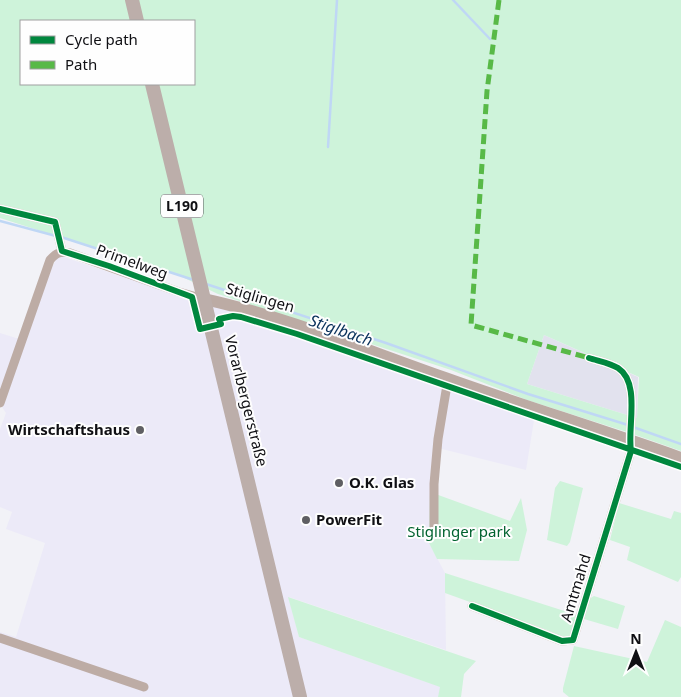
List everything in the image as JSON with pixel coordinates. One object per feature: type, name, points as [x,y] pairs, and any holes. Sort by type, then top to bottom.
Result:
[{"type":"main road","points":[[132,0],[137,20]]},
{"type":"main road","name":"Vorarlbergerstraße","points":[[152,85],[300,697]]},
{"type":"main road","name":"Stiglingen","points":[[203,296],[296,325],[448,379],[629,436],[681,458]]},
{"type":"street","points":[[0,209],[55,222],[61,248],[50,260],[0,403]]},
{"type":"street","name":"Primelweg","points":[[61,248],[179,292],[203,296]]},
{"type":"street","points":[[589,358],[618,368],[624,374],[631,391],[629,436]]},
{"type":"street","points":[[434,529],[434,484],[438,439],[448,379]]},
{"type":"street","name":"Amtmahd","points":[[472,606],[523,624],[562,641],[573,640],[631,451],[629,436]]},
{"type":"street","points":[[0,638],[144,687]]},
{"type":"shaded area","points":[[58,255],[188,299],[235,309],[535,414],[526,470],[434,447],[429,543],[445,573],[446,650],[289,597],[299,637],[441,687],[438,697],[0,697],[0,632],[16,637],[45,543],[6,529],[12,512],[0,507],[0,429],[6,413],[0,404],[0,333],[16,338],[26,338],[46,281]]},
{"type":"shaded area","points":[[544,335],[638,377],[637,418],[527,384]]},
{"type":"green space","points":[[0,0],[681,0],[681,451],[527,400],[451,370],[218,294],[176,274],[0,218]],"holes":[[[544,335],[639,377],[637,418],[527,384]]]},
{"type":"green space","points":[[560,481],[583,488],[570,542],[567,546],[547,540],[555,488]]},
{"type":"green space","name":"Stiglinger park","points":[[430,492],[510,521],[521,498],[527,530],[519,561],[437,559],[429,543]]},
{"type":"green space","points":[[619,503],[671,519],[674,511],[681,513],[681,577],[678,582],[627,560],[630,547],[610,540]]},
{"type":"green space","points":[[445,573],[577,615],[569,637],[563,637],[445,593]]},
{"type":"green space","points":[[594,596],[625,606],[618,629],[584,619],[589,599]]},
{"type":"green space","points":[[288,597],[476,661],[464,674],[461,697],[438,697],[440,687],[299,637]]},
{"type":"green space","points":[[665,620],[681,627],[681,697],[569,697],[563,692],[574,646],[647,662]]},
{"type":"waterway","points":[[328,147],[337,0]]},
{"type":"waterway","points":[[453,0],[490,39]]},
{"type":"waterway","name":"Stiglbach","points":[[0,221],[56,236]]},
{"type":"waterway","name":"Stiglbach","points":[[61,237],[194,280]]},
{"type":"waterway","name":"Stiglbach","points":[[206,284],[386,343],[528,394],[628,425]]},
{"type":"waterway","name":"Stiglbach","points":[[633,427],[681,444]]},
{"type":"marked path","points":[[499,0],[487,91],[471,325],[589,358]]},
{"type":"cycle path","points":[[0,209],[55,222],[62,251],[109,266],[192,297],[200,329],[221,324],[219,319],[233,316],[241,317],[297,334],[681,467]]},
{"type":"cycle path","points":[[472,606],[562,641],[573,640],[631,451],[632,406],[629,384],[625,375],[618,368],[608,363],[589,358]]},
{"type":"place","name":"Wirtschaftshaus","points":[[140,430]]},
{"type":"place","name":"O.K. Glas","points":[[339,483]]},
{"type":"place","name":"PowerFit","points":[[306,520]]}]
